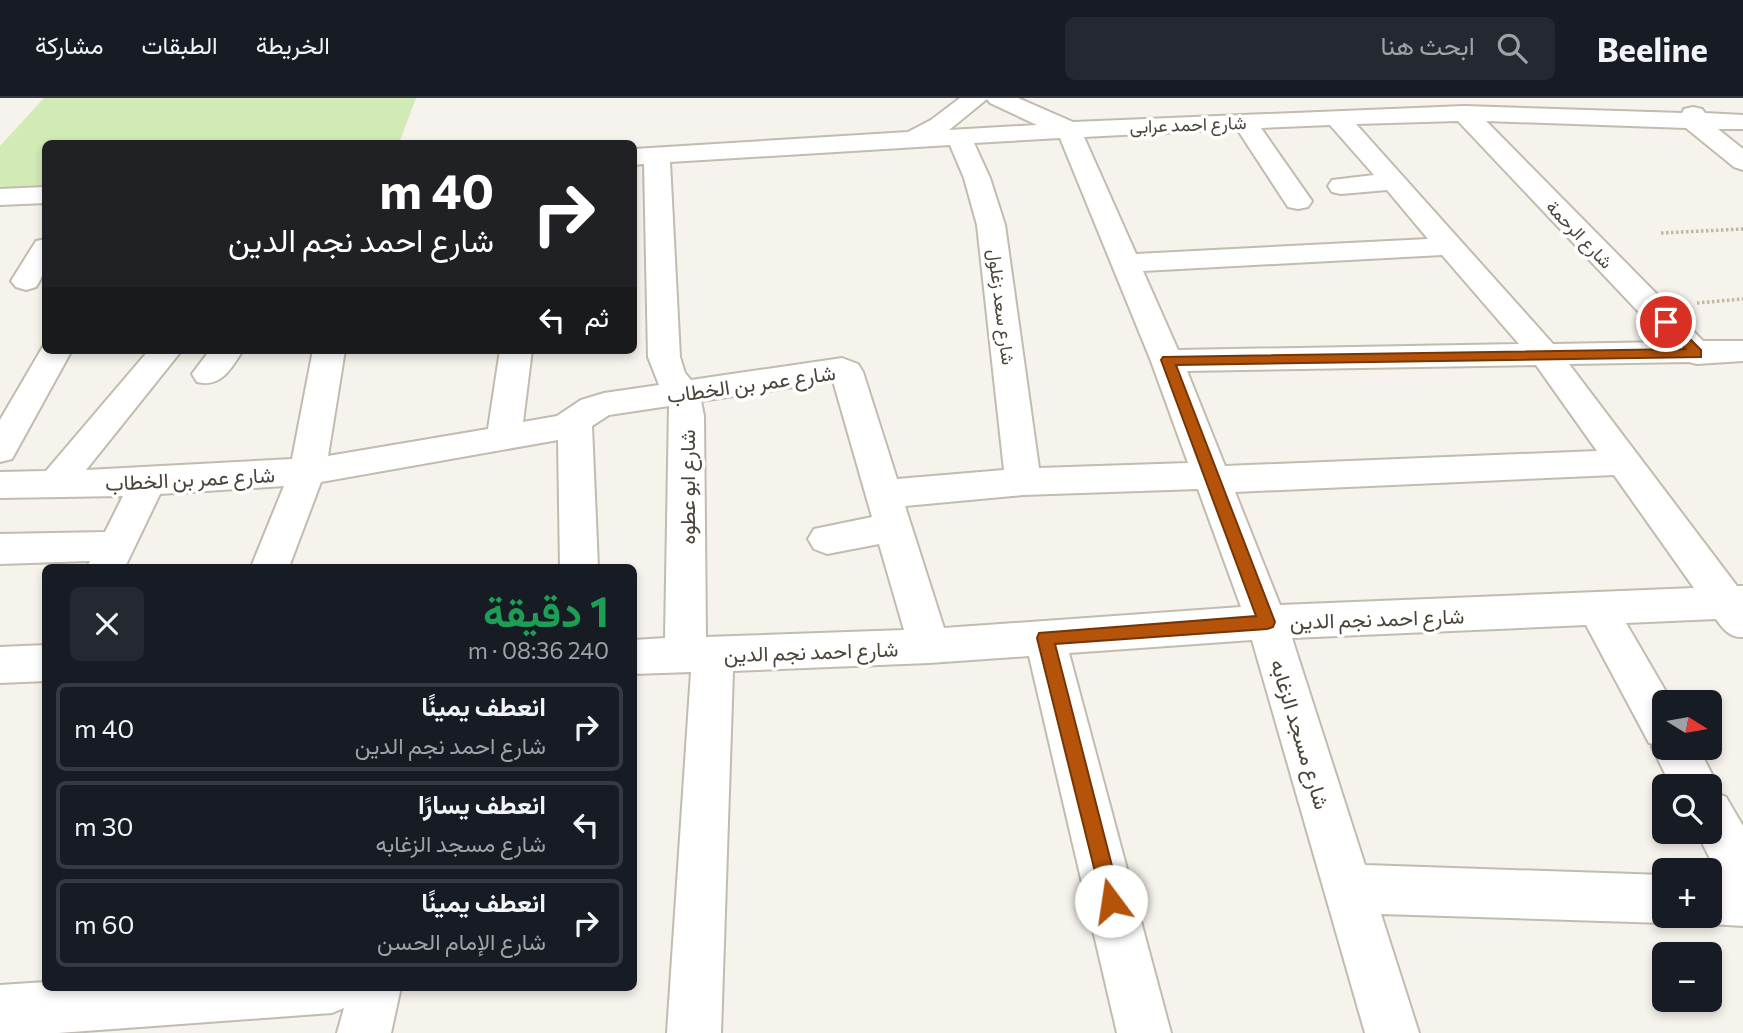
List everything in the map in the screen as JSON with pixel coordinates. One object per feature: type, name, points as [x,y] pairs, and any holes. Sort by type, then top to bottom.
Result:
[{"type":"street","points":[[910,140],[940,125],[975,98]]},
{"type":"street","points":[[998,98],[1069,130]]},
{"type":"street","points":[[1289,98],[1332,110],[1546,356],[1738,610]]},
{"type":"street","name":"شارع احمد عرابى","points":[[645,157],[1069,130],[1244,122],[1332,110],[1464,113],[1514,106],[1694,109],[1743,122]]},
{"type":"street","points":[[1123,127],[1140,108]]},
{"type":"street","points":[[1694,109],[1743,162]]},
{"type":"street","name":"شارع الرحمة","points":[[1464,113],[1697,354]]},
{"type":"street","points":[[1244,122],[1298,201]]},
{"type":"street","name":"شارع مسجد الزغابه","points":[[1069,130],[1167,360],[1267,622],[1392,1033]]},
{"type":"street","name":"شارع سعد زغلول","points":[[959,137],[978,178],[991,225],[1023,482]]},
{"type":"street","name":"شارع ابو عطوه","points":[[645,157],[664,357],[670,376],[683,392],[687,416],[699,655],[694,1033]]},
{"type":"street","points":[[1341,186],[1392,182]]},
{"type":"street","points":[[0,198],[42,195]]},
{"type":"street","points":[[1127,263],[1448,246]]},
{"type":"street","points":[[26,281],[42,254]]},
{"type":"street","points":[[1167,360],[1697,354],[1743,351]]},
{"type":"street","points":[[0,450],[54,354]]},
{"type":"street","points":[[55,484],[163,354]]},
{"type":"street","points":[[271,564],[308,471],[328,354]]},
{"type":"street","points":[[504,438],[515,354]]},
{"type":"street","name":"شارع عمر بن الخطاب","points":[[0,485],[148,482],[353,466],[564,427],[575,423],[597,406],[845,370],[929,646]]},
{"type":"street","points":[[575,423],[579,564]]},
{"type":"street","points":[[827,539],[888,511],[1023,482],[1626,463]]},
{"type":"street","points":[[0,550],[111,556],[148,482]]},
{"type":"street","points":[[1598,610],[1652,707]]},
{"type":"street","name":"شارع احمد نجم الدين","points":[[637,657],[929,646],[1267,622],[1598,610],[1738,610]]},
{"type":"street","points":[[1045,638],[1144,1033]]},
{"type":"street","points":[[0,665],[42,663]]},
{"type":"street","points":[[1722,834],[1743,872]]},
{"type":"street","points":[[1348,889],[1652,899]]},
{"type":"street","points":[[1722,900],[1743,901]]},
{"type":"street","points":[[0,1011],[281,991]]},
{"type":"street","points":[[364,1033],[374,991]]},
{"type":"path","points":[[1661,233],[1743,229]]},
{"type":"green space","points":[[44,98],[416,98],[400,140],[42,140],[42,186],[0,188],[0,146]]},
{"type":"route","points":[[1111,901],[1045,638],[1267,622],[1167,360],[1697,354],[1666,322]]}]
